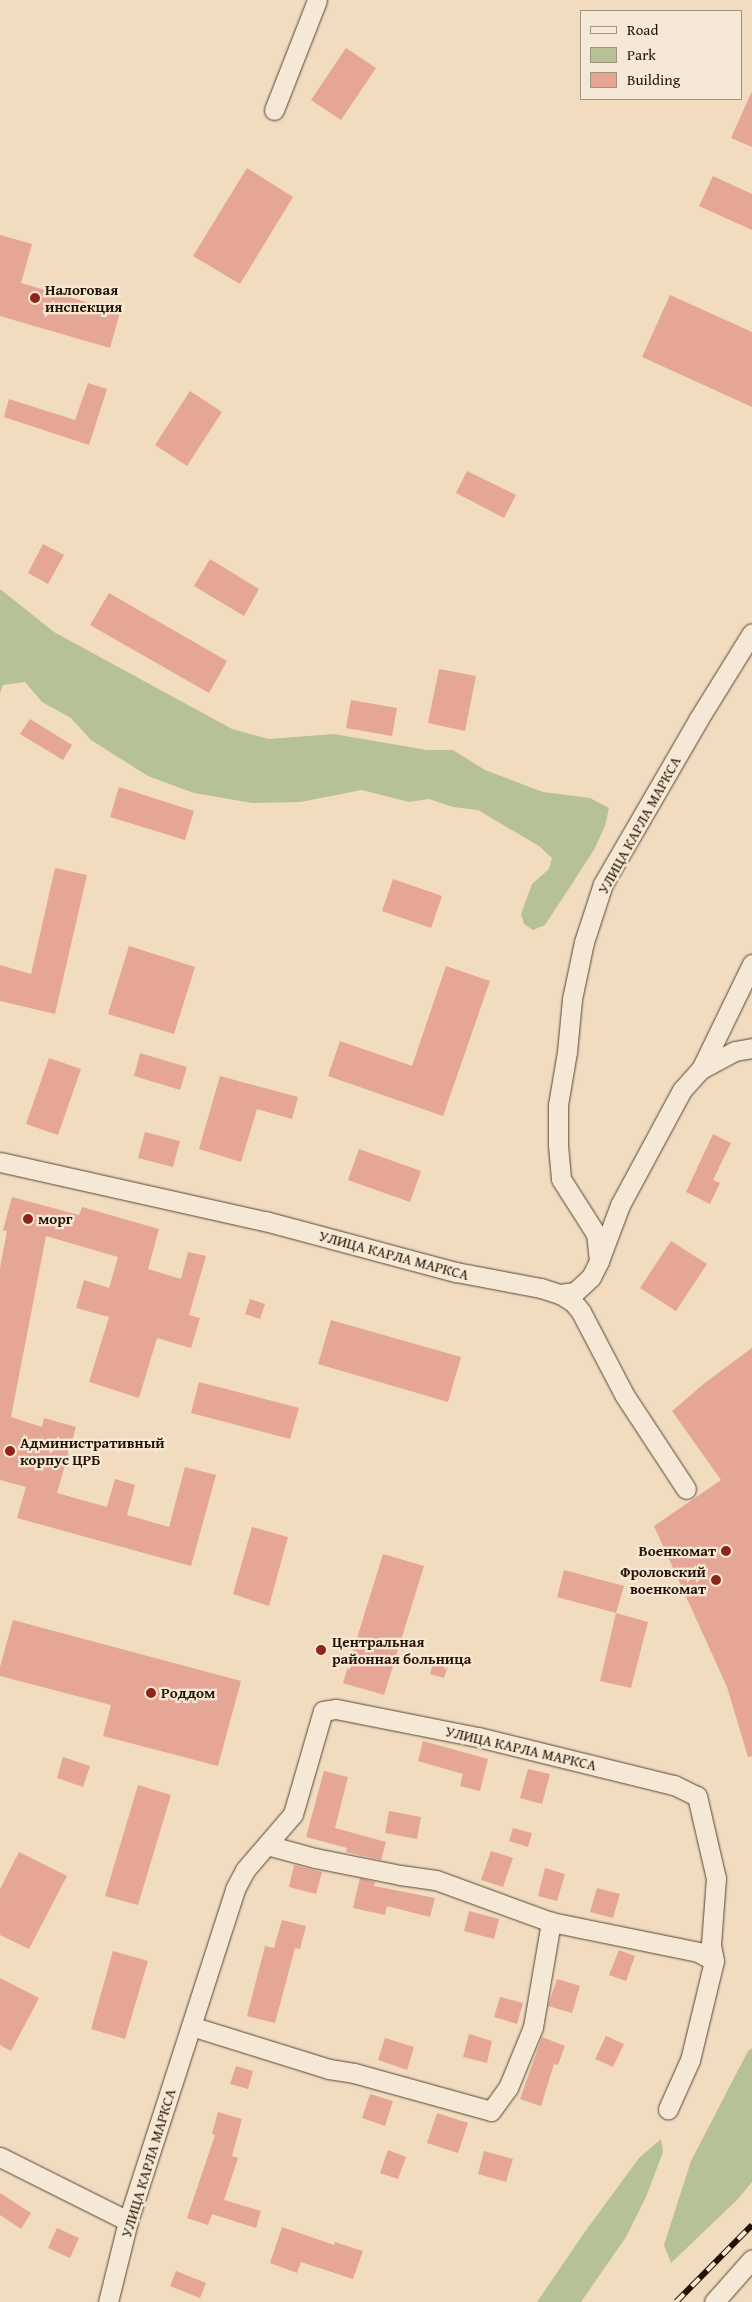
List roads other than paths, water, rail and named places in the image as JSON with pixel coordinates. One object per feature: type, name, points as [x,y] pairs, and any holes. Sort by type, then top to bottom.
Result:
[{"type":"street","points":[[274,110],[317,0]]},
{"type":"street","name":"УЛИЦА КАРЛА МАРКСА","points":[[599,1261],[596,1234],[561,1178],[558,1145],[558,1105],[567,1052],[572,999],[584,942],[603,884],[693,729],[752,634]]},
{"type":"street","points":[[560,1294],[575,1292],[591,1277],[620,1205],[645,1155],[682,1090],[702,1068],[752,964]]},
{"type":"street","points":[[702,1068],[735,1051],[752,1048]]},
{"type":"street","name":"УЛИЦА КАРЛА МАРКСА","points":[[0,1162],[265,1221],[456,1272],[541,1288],[560,1294],[573,1302],[581,1312],[625,1396],[686,1489]]},
{"type":"street","name":"УЛИЦА КАРЛА МАРКСА","points":[[108,2302],[128,2221],[235,1889],[245,1870],[293,1814],[323,1711],[336,1709],[414,1723],[674,1785],[697,1796],[716,1878],[711,1945],[714,1961],[690,2060],[668,2109]]},
{"type":"street","points":[[267,1845],[314,1858],[436,1880],[551,1922],[698,1952],[714,1961]]},
{"type":"street","points":[[191,2026],[329,2069],[354,2073],[490,2111],[508,2088],[533,2027],[551,1922]]},
{"type":"street","points":[[0,2157],[128,2221]]},
{"type":"street","points":[[714,2302],[752,2259]]},
{"type":"railway","points":[[676,2302],[752,2225]]},
{"type":"place","name":"Налоговая инспекция","points":[[35,298]]},
{"type":"place","name":"морг","points":[[28,1219]]},
{"type":"place","name":"Административный корпус ЦРБ","points":[[10,1451]]},
{"type":"place","name":"Военкомат","points":[[726,1551]]},
{"type":"place","name":"Фроловский военкомат","points":[[716,1580]]},
{"type":"place","name":"Центральная районная больница","points":[[321,1650]]},
{"type":"place","name":"Роддом","points":[[151,1693]]}]
